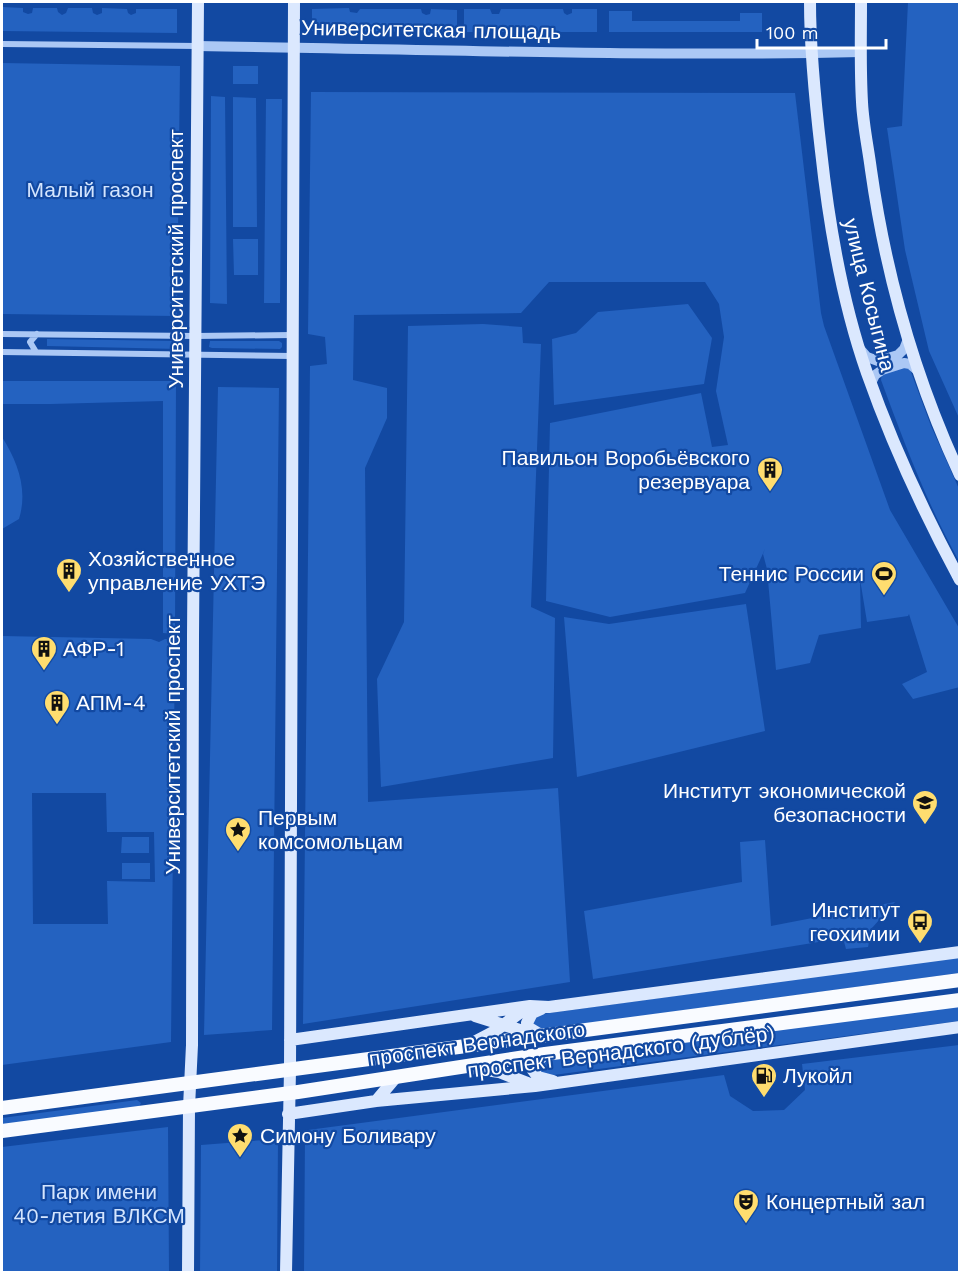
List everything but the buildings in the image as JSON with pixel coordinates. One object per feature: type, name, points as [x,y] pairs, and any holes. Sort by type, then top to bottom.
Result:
[{"type":"main road","name":"Университетский проспект","points":[[188,1272],[189,1107],[192,1045],[198,2]]},
{"type":"main road","points":[[286,1272],[290,1070],[294,2]]},
{"type":"main road","name":"улица Косыгина","points":[[810,2],[810,53],[827,209],[843,287],[871,383],[926,518],[960,580]]},
{"type":"main road","name":"улица Косыгина","points":[[861,2],[862,104],[877,214],[889,274],[918,371],[939,430],[960,475]]},
{"type":"main road","points":[[290,1040],[530,1006],[549,1007],[960,952]]},
{"type":"main road","name":"проспект Вернадского","points":[[2,1108],[960,980]]},
{"type":"main road","name":"проспект Вернадского","points":[[2,1131],[289,1093],[545,1054],[960,1000]]},
{"type":"main road","points":[[459,1048],[488,1036],[530,1006]]},
{"type":"main road","points":[[546,1036],[534,1032],[527,1023],[532,1013],[549,1007]]},
{"type":"main road","points":[[471,1015],[520,1031],[546,1036]]},
{"type":"main road","name":"проспект Вернадского (дублёр)","points":[[288,1114],[376,1101],[535,1086],[960,1027]]},
{"type":"main road","points":[[545,1054],[532,1069],[538,1077],[557,1082]]},
{"type":"main road","points":[[465,1067],[499,1072],[535,1086]]},
{"type":"main road","points":[[376,1101],[397,1076]]},
{"type":"street","name":"Университетская площадь","points":[[2,44],[308,49],[861,52]]},
{"type":"street","points":[[2,334],[293,335]]},
{"type":"street","points":[[36,352],[30,342],[37,334]]},
{"type":"street","points":[[860,349],[867,357],[878,361],[898,355],[904,349],[908,339]]},
{"type":"street","points":[[2,351],[293,356]]},
{"type":"street","points":[[871,383],[875,375],[882,370],[904,363],[910,364],[918,371]]},
{"type":"green space","points":[[908,2],[959,2],[959,418],[929,351],[905,250],[887,128],[902,126]]},
{"type":"green space","points":[[2,7],[23,8],[23,12],[28,14],[32,13],[33,8],[57,8],[62,15],[68,8],[92,8],[93,13],[97,15],[102,13],[102,8],[127,9],[131,15],[136,13],[136,9],[177,9],[177,33],[2,31]]},
{"type":"green space","points":[[349,8],[350,12],[357,13],[360,9],[421,9],[426,15],[430,14],[431,9],[457,10],[457,32],[312,31],[312,9]]},
{"type":"green space","points":[[464,9],[490,9],[492,14],[499,14],[501,9],[563,9],[567,15],[572,13],[572,9],[597,9],[597,32],[464,32]]},
{"type":"green space","points":[[609,11],[632,11],[632,21],[740,21],[740,13],[762,13],[762,32],[609,32]]},
{"type":"green space","name":"Малый газон","points":[[2,63],[180,66],[177,316],[2,314]]},
{"type":"green space","points":[[233,66],[258,66],[258,84],[233,84]]},
{"type":"green space","points":[[311,92],[795,93],[824,326],[890,510],[959,628],[960,687],[913,699],[902,684],[927,672],[909,614],[867,622],[860,579],[861,628],[819,635],[810,663],[776,670],[767,569],[763,554],[765,549],[745,593],[610,617],[546,601],[550,423],[701,393],[712,447],[728,445],[716,391],[724,337],[719,304],[705,282],[549,282],[521,313],[354,315],[353,380],[387,388],[387,418],[365,468],[368,802],[558,788],[570,982],[303,1024],[310,366],[327,364],[325,337],[308,334]]},
{"type":"green space","points":[[211,96],[225,97],[227,304],[210,303]]},
{"type":"green space","points":[[233,97],[256,98],[257,227],[233,227]]},
{"type":"green space","points":[[266,99],[282,99],[280,303],[264,303]]},
{"type":"green space","points":[[233,239],[258,239],[258,275],[234,275]]},
{"type":"green space","points":[[688,304],[712,338],[704,384],[554,405],[552,339],[576,333],[598,312]]},
{"type":"green space","points":[[483,324],[522,327],[523,343],[541,344],[531,607],[555,618],[553,758],[381,787],[377,679],[404,622],[408,326]]},
{"type":"green space","points":[[47,339],[177,341],[179,349],[47,346]]},
{"type":"green space","points":[[210,341],[279,341],[282,347],[280,349],[212,348],[209,347]]},
{"type":"green space","points":[[908,364],[931,426],[959,489],[959,561],[926,495],[881,380],[882,373]]},
{"type":"green space","points":[[2,381],[176,381],[175,634],[163,633],[163,401],[2,404]]},
{"type":"green space","points":[[218,387],[279,388],[272,1030],[204,1035]]},
{"type":"green space","points":[[2,437],[13,456],[20,476],[22,508],[19,519],[2,529]]},
{"type":"green space","points":[[746,604],[765,731],[577,777],[564,617],[609,624]]},
{"type":"green space","points":[[2,636],[151,639],[159,642],[165,639],[175,639],[171,1042],[2,1065]],"holes":[[[32,793],[106,793],[107,832],[154,832],[155,882],[107,881],[108,924],[33,924]]]},
{"type":"green space","points":[[122,837],[149,837],[149,853],[121,853]]},
{"type":"green space","points":[[765,840],[771,926],[895,902],[872,928],[868,947],[846,949],[843,938],[593,979],[584,911],[742,882],[740,842]]},
{"type":"green space","points":[[122,863],[150,863],[150,879],[122,879]]},
{"type":"green space","points":[[959,957],[959,973],[539,1030],[536,1029],[532,1020],[542,1014]]},
{"type":"green space","points":[[959,1005],[959,1021],[546,1076],[539,1072],[538,1064],[541,1061]]},
{"type":"green space","points":[[959,1045],[959,1272],[304,1272],[305,1135],[308,1130],[724,1075],[730,1096],[753,1111],[784,1110],[805,1090],[802,1064]]},
{"type":"green space","points":[[137,1100],[141,1103],[139,1107],[2,1125],[2,1118]]},
{"type":"green space","name":"Парк имени 40-летия ВЛКСМ","points":[[168,1127],[169,1272],[2,1272],[2,1147]]},
{"type":"green space","points":[[278,1139],[277,1272],[200,1272],[201,1145]]},
{"type":"place","name":"Павильон Воробьёвского резервуара","points":[[770,493]]},
{"type":"place","name":"Хозяйственное управление УХТЭ","points":[[69,594]]},
{"type":"place","name":"Теннис России","points":[[884,597]]},
{"type":"place","name":"АФР-1","points":[[44,672]]},
{"type":"place","name":"АПМ-4","points":[[57,726]]},
{"type":"place","name":"Институт экономической безопасности","points":[[925,826]]},
{"type":"place","name":"Первым комсомольцам","points":[[238,853]]},
{"type":"place","name":"Институт геохимии","points":[[920,945]]},
{"type":"place","name":"Лукойл","points":[[764,1099]]},
{"type":"place","name":"Симону Боливару","points":[[240,1159]]},
{"type":"place","name":"Концертный зал","points":[[746,1225]]}]
